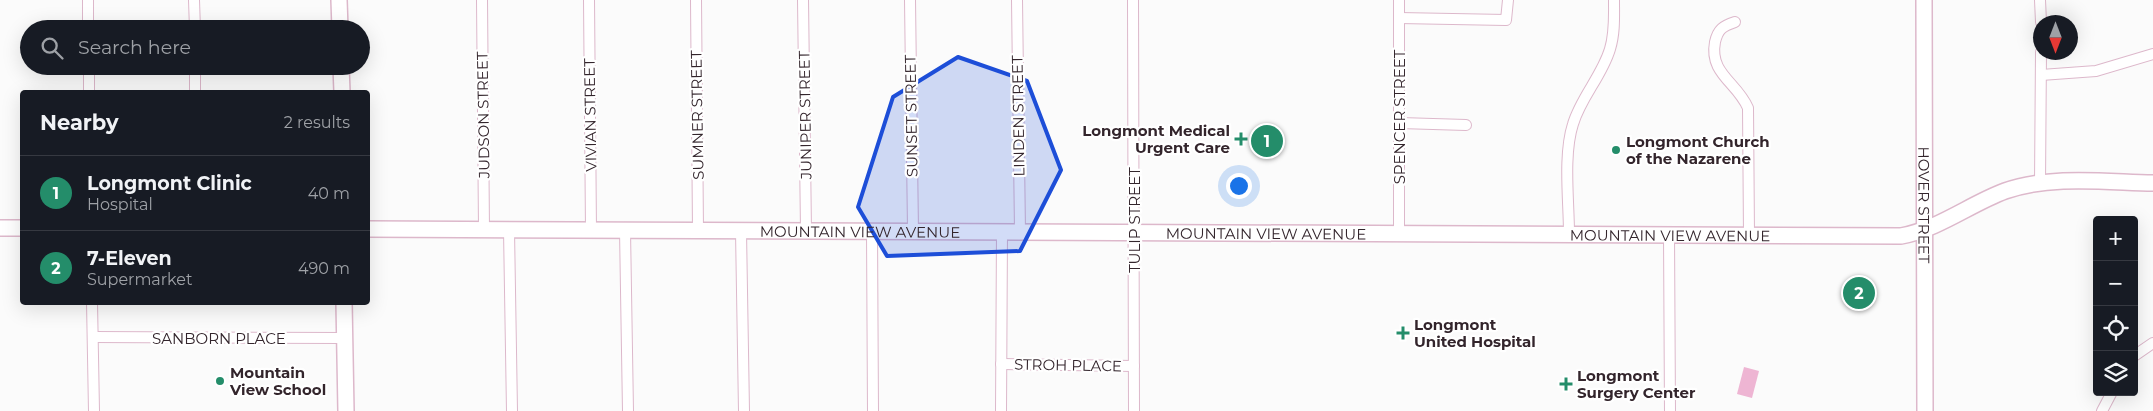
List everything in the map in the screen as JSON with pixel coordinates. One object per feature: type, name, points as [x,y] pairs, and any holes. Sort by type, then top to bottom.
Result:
[{"type":"street","points":[[88,0],[88,20]]},
{"type":"street","points":[[194,0],[195,20]]},
{"type":"street","points":[[339,0],[340,20]]},
{"type":"street","name":"JUDSON STREET","points":[[482,0],[484,229]]},
{"type":"street","name":"VIVIAN STREET","points":[[589,0],[591,230]]},
{"type":"street","name":"SUMNER STREET","points":[[696,0],[698,230]]},
{"type":"street","name":"JUNIPER STREET","points":[[803,0],[806,231]]},
{"type":"street","name":"SUNSET STREET","points":[[910,0],[913,231]]},
{"type":"street","name":"LINDEN STREET","points":[[1017,0],[1020,232]]},
{"type":"street","name":"TULIP STREET","points":[[1133,0],[1134,411]]},
{"type":"street","name":"SPENCER STREET","points":[[1399,0],[1399,233]]},
{"type":"street","points":[[1399,18],[1506,20],[1508,0]]},
{"type":"street","points":[[1569,234],[1569,147],[1572,126],[1610,49],[1614,30],[1614,0]]},
{"type":"street","name":"HOVER STREET","points":[[1924,0],[1925,411]]},
{"type":"street","points":[[2040,0],[2041,15]]},
{"type":"street","points":[[1735,22],[1723,26],[1717,32],[1713,51],[1718,70],[1744,98],[1748,108],[1749,235]]},
{"type":"street","points":[[2041,75],[2096,71],[2153,54]]},
{"type":"street","points":[[2040,183],[2041,60]]},
{"type":"street","points":[[89,75],[89,90]]},
{"type":"street","points":[[195,75],[195,90]]},
{"type":"street","points":[[341,75],[342,90]]},
{"type":"street","points":[[1400,124],[1466,125]]},
{"type":"street","name":"MOUNTAIN VIEW AVENUE","points":[[370,229],[1901,236],[1924,229],[2005,191],[2040,183],[2153,183]]},
{"type":"street","points":[[0,228],[20,228]]},
{"type":"street","points":[[509,230],[512,411]]},
{"type":"street","points":[[626,230],[628,411]]},
{"type":"street","points":[[741,231],[744,411]]},
{"type":"street","points":[[872,231],[873,411]]},
{"type":"street","points":[[1001,411],[1002,232]]},
{"type":"street","points":[[1669,234],[1670,411]]},
{"type":"street","points":[[92,305],[94,411]]},
{"type":"street","points":[[344,305],[346,411]]},
{"type":"street","name":"SANBORN PLACE","points":[[92,337],[345,338]]},
{"type":"street","points":[[2138,353],[2153,343]]},
{"type":"street","name":"STROH PLACE","points":[[1001,364],[1134,366]]},
{"type":"street","points":[[2102,411],[2110,396]]},
{"type":"highlighted area","points":[[958,57],[1027,81],[1061,170],[1020,251],[887,256],[858,207],[893,97]]},
{"type":"shaded area","points":[[1744,367],[1759,371],[1752,398],[1737,394]]},
{"type":"place","name":"Longmont Medical Urgent Care","points":[[1241,139]]},
{"type":"place","name":"Longmont Clinic","points":[[1267,141]]},
{"type":"place","name":"Longmont Church of the Nazarene","points":[[1616,150]]},
{"type":"place","name":"7-Eleven","points":[[1859,293]]},
{"type":"place","name":"Longmont United Hospital","points":[[1403,333]]},
{"type":"place","name":"Mountain View School","points":[[220,381]]},
{"type":"place","name":"Longmont Surgery Center","points":[[1566,384]]}]
